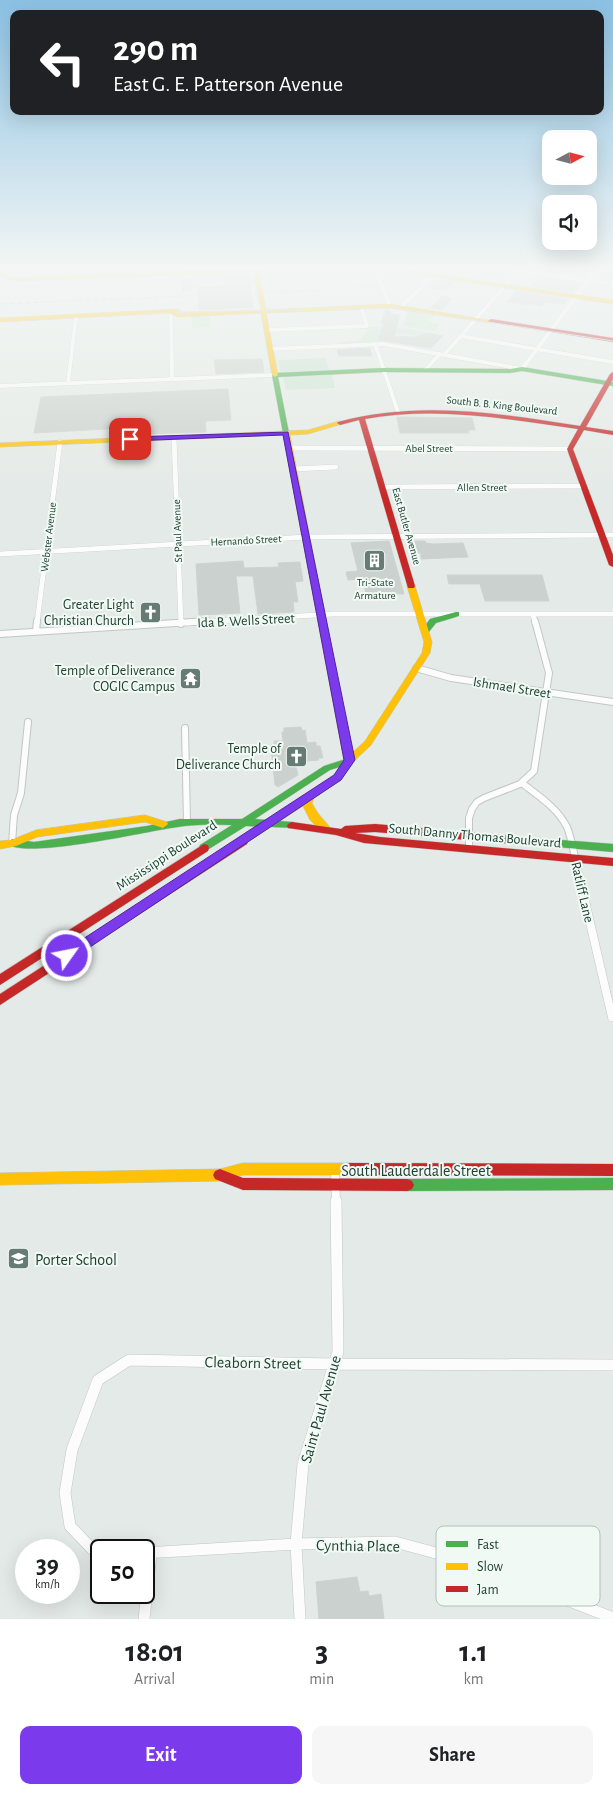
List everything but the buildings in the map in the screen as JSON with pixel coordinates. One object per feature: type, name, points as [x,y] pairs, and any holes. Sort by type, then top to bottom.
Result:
[{"type":"main road","points":[[269,346],[349,760]]},
{"type":"main road","points":[[275,375],[383,370],[522,369],[611,380],[581,427],[570,449],[582,486],[608,536],[613,565]]},
{"type":"main road","name":"South B. B. King Boulevard","points":[[0,445],[286,433],[326,429],[374,414],[398,412],[455,411],[581,427],[613,433]]},
{"type":"main road","name":"East Butler Avenue","points":[[362,418],[428,642]]},
{"type":"main road","points":[[425,631],[433,621],[456,614]]},
{"type":"main road","name":"Mississippi Boulevard","points":[[0,999],[338,778],[349,760],[368,742],[426,653],[428,642]]},
{"type":"main road","name":"Mississippi Boulevard","points":[[0,980],[241,822],[327,768],[349,760]]},
{"type":"main road","points":[[311,795],[307,803],[314,819],[331,831]]},
{"type":"main road","name":"South Danny Thomas Boulevard","points":[[0,845],[12,843],[34,846],[147,830],[163,824],[241,822],[331,831],[364,839],[613,862]]},
{"type":"main road","name":"South Danny Thomas Boulevard","points":[[331,831],[375,828],[613,848]]},
{"type":"main road","points":[[138,890],[152,901]]},
{"type":"main road","name":"South Lauderdale Street","points":[[0,1179],[220,1175],[244,1169],[613,1170]]},
{"type":"main road","name":"South Lauderdale Street","points":[[220,1175],[244,1184],[613,1184]]},
{"type":"street","points":[[68,383],[73,346]]},
{"type":"street","points":[[172,346],[172,379]]},
{"type":"street","points":[[270,349],[342,346]]},
{"type":"street","points":[[375,346],[398,412]]},
{"type":"street","points":[[385,346],[522,369],[540,346]]},
{"type":"street","points":[[425,370],[450,346]]},
{"type":"street","points":[[517,346],[613,362]]},
{"type":"street","points":[[0,386],[275,375]]},
{"type":"street","name":"St Paul Avenue","points":[[174,438],[181,624]]},
{"type":"street","name":"Webster Avenue","points":[[36,631],[60,442]]},
{"type":"street","name":"Abel Street","points":[[289,448],[570,449]]},
{"type":"street","points":[[292,468],[336,467]]},
{"type":"street","name":"Allen Street","points":[[382,487],[582,486]]},
{"type":"street","name":"Hernando Street","points":[[0,554],[306,537],[608,536]]},
{"type":"street","points":[[468,848],[469,818],[472,808],[486,797],[523,784],[534,772],[547,692],[547,663],[533,614]]},
{"type":"street","name":"Ida B. Wells Street","points":[[0,634],[320,615],[613,614]]},
{"type":"street","name":"Ishmael Street","points":[[416,668],[451,678],[612,701]]},
{"type":"street","points":[[12,843],[14,815],[21,793],[28,722]]},
{"type":"street","points":[[184,728],[187,822]]},
{"type":"street","name":"Ratliff Lane","points":[[523,784],[564,821],[612,1017]]},
{"type":"street","name":"Saint Paul Avenue","points":[[300,1619],[296,1544],[303,1464],[338,1352],[335,1168]]},
{"type":"street","name":"Cleaborn Street","points":[[90,1547],[70,1526],[65,1493],[72,1450],[86,1407],[98,1380],[129,1360],[335,1364],[613,1365]]},
{"type":"street","name":"Cynthia Place","points":[[155,1553],[296,1544],[396,1542],[436,1553]]},
{"type":"street","points":[[144,1619],[145,1604]]},
{"type":"street","name":"Cynthia Place","points":[[582,1606],[613,1618]]},
{"type":"green space","points":[[325,358],[329,370],[282,372],[280,371],[278,360]]},
{"type":"green space","points":[[332,375],[335,388],[286,390],[283,377]]},
{"type":"traffic: fast","points":[[286,433],[275,375],[383,370],[510,371],[522,369],[613,384]]},
{"type":"traffic: fast","points":[[425,631],[433,621],[456,614]]},
{"type":"traffic: fast","points":[[204,848],[327,768],[349,761]]},
{"type":"traffic: fast","points":[[12,843],[34,846],[147,830],[180,823],[218,821],[292,826]]},
{"type":"traffic: fast","points":[[549,843],[613,848]]},
{"type":"traffic: fast","points":[[407,1185],[613,1184]]},
{"type":"traffic: slow","points":[[270,346],[275,375]]},
{"type":"traffic: slow","points":[[0,445],[308,432],[340,423]]},
{"type":"traffic: slow","points":[[286,433],[349,761]]},
{"type":"traffic: slow","points":[[243,841],[338,778],[349,761],[368,743],[426,653],[428,642],[411,586]]},
{"type":"traffic: slow","points":[[311,795],[307,803],[314,818],[327,830]]},
{"type":"traffic: slow","points":[[0,845],[12,843],[36,834],[145,818],[163,824]]},
{"type":"traffic: slow","points":[[0,1179],[220,1175],[243,1169],[350,1169]]},
{"type":"traffic: jam","points":[[613,374],[570,449],[613,565]]},
{"type":"traffic: jam","points":[[340,423],[361,417],[427,411],[515,418],[613,433]]},
{"type":"traffic: jam","points":[[362,418],[411,586]]},
{"type":"traffic: jam","points":[[292,826],[336,831],[364,839],[380,841],[613,862]]},
{"type":"traffic: jam","points":[[345,830],[375,828],[549,843]]},
{"type":"traffic: jam","points":[[0,1000],[243,841]]},
{"type":"traffic: jam","points":[[0,980],[204,848]]},
{"type":"traffic: jam","points":[[350,1169],[613,1170]]},
{"type":"traffic: jam","points":[[220,1175],[243,1184],[407,1185]]},
{"type":"place","name":"Tri-State Armature","points":[[375,561]]},
{"type":"place","name":"Greater Light Christian Church","points":[[150,612]]},
{"type":"place","name":"Temple of Deliverance COGIC Campus","points":[[191,678]]},
{"type":"place","name":"Temple of Deliverance Church","points":[[297,756]]},
{"type":"place","name":"Porter School","points":[[19,1259]]},
{"type":"route","points":[[67,956],[338,778],[349,760],[286,433],[130,439]]}]
